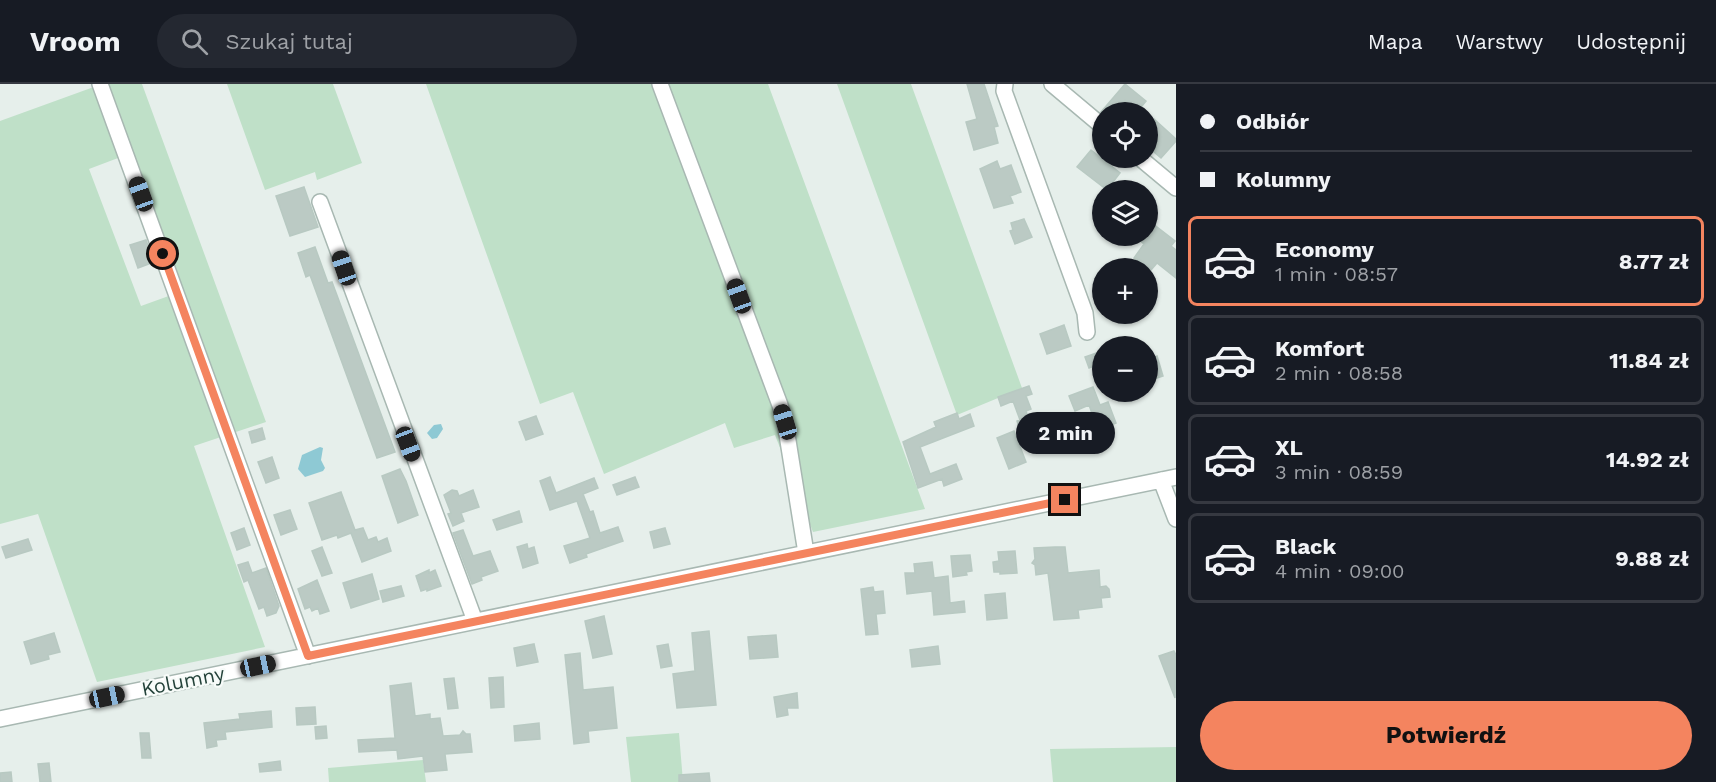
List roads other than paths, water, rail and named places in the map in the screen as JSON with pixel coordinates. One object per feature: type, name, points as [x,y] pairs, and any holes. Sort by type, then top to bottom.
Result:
[{"type":"street","points":[[100,84],[308,656]]},
{"type":"street","points":[[660,84],[780,405],[785,422],[806,553]]},
{"type":"street","points":[[1005,84],[1004,91],[1085,313],[1087,332]]},
{"type":"street","points":[[1052,84],[1092,118]]},
{"type":"street","points":[[1152,168],[1176,188]]},
{"type":"street","points":[[320,202],[475,621]]},
{"type":"street","points":[[1169,478],[1176,519]]},
{"type":"street","name":"Kolumny","points":[[0,719],[1169,478]]},
{"type":"water","points":[[441,424],[443,429],[437,438],[432,439],[427,433],[434,425]]},
{"type":"water","points":[[320,447],[323,448],[321,460],[325,468],[323,471],[305,477],[298,469],[302,455]]}]
